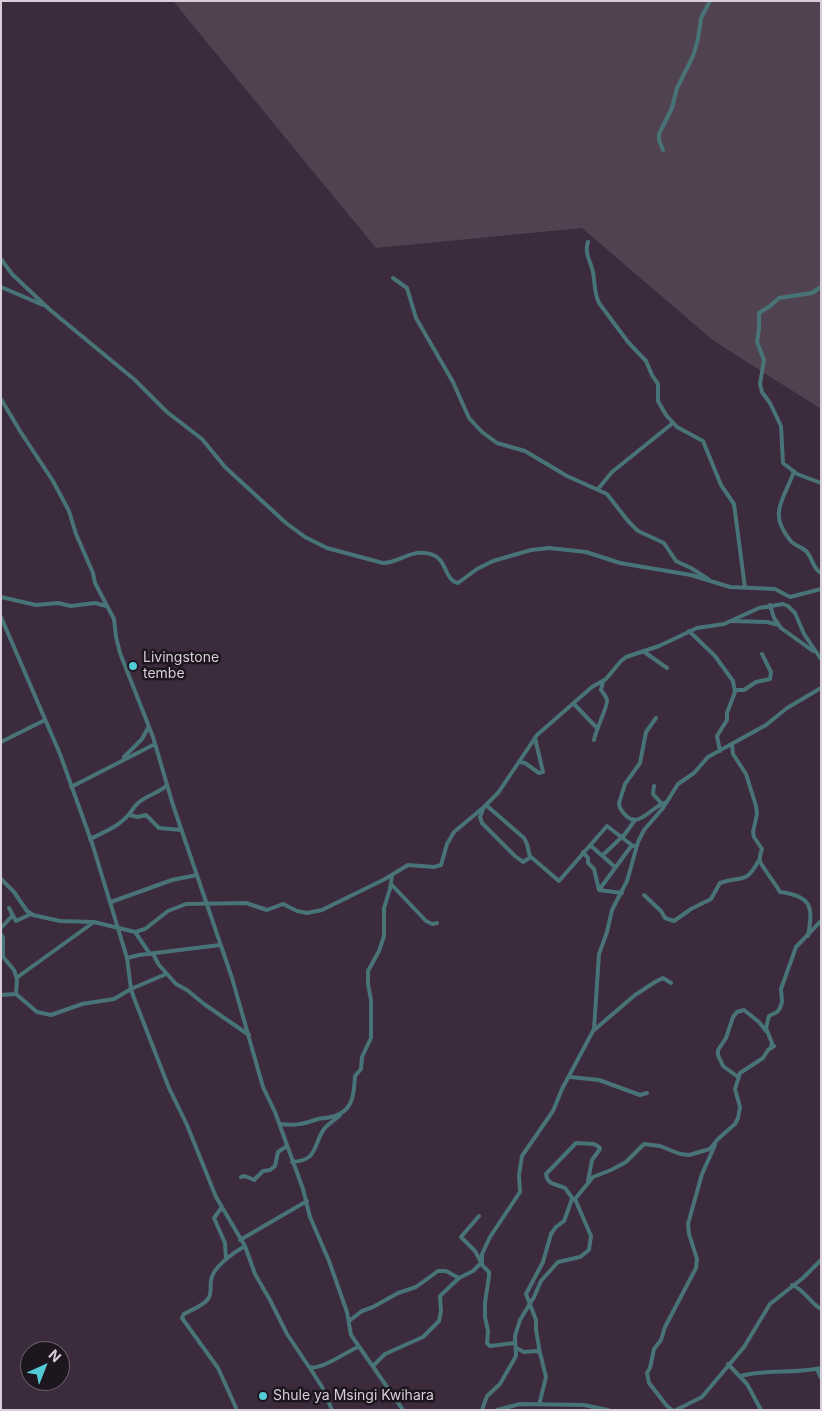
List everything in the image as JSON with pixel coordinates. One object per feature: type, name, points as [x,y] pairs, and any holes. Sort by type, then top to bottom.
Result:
[{"type":"street","points":[[664,150],[659,140],[659,134],[672,108],[676,88],[693,56],[701,18],[710,1]]},
{"type":"street","points":[[588,242],[587,252],[593,271],[596,297],[599,303],[614,325],[646,361],[658,384],[657,394],[660,406],[677,427],[703,441],[717,477],[733,501],[746,588]]},
{"type":"street","points":[[1,259],[12,274],[49,309],[135,380],[167,412],[202,439],[225,467],[277,516],[305,537],[326,548],[383,563],[392,563],[414,553],[427,553],[440,559],[451,579],[458,583],[477,569],[493,561],[531,550],[549,548],[577,550],[620,563],[687,574],[730,587],[775,589],[790,597],[821,589]]},
{"type":"street","points":[[393,278],[407,288],[416,318],[453,382],[469,418],[482,432],[497,443],[525,451],[567,476],[607,494],[638,531],[664,543],[676,561],[692,568],[709,580]]},
{"type":"street","points":[[1,287],[49,309]]},
{"type":"street","points":[[821,287],[812,293],[779,298],[759,312],[757,342],[764,360],[761,376],[762,391],[781,426],[783,462],[794,471],[821,484]]},
{"type":"street","points":[[1,399],[28,445],[53,481],[69,511],[77,537],[93,573],[95,583],[114,620],[120,653],[155,744],[181,830],[238,996],[264,1090],[280,1124],[310,1217],[329,1261],[349,1321],[351,1336],[403,1410]]},
{"type":"street","points":[[598,489],[612,472],[673,423]]},
{"type":"street","points":[[794,471],[778,516],[789,539],[796,546],[807,551],[815,568],[821,573]]},
{"type":"street","points":[[1,597],[36,605],[58,603],[71,606],[95,603],[106,606]]},
{"type":"street","points":[[770,605],[774,618],[779,625],[817,654]]},
{"type":"street","points":[[1,879],[31,914],[60,921],[94,922],[134,932],[145,929],[165,914],[180,906],[192,903],[246,903],[267,910],[283,904],[297,911],[311,912],[335,905],[392,876],[405,866],[412,864],[434,867],[440,865],[447,844],[454,832],[485,806],[508,780],[535,738],[592,687],[603,681],[624,659],[701,627],[718,626],[770,605],[786,605],[793,611],[804,634],[821,659]]},
{"type":"street","points":[[1,617],[60,754],[119,928],[127,958],[131,989],[169,1088],[222,1207],[245,1246],[255,1274],[287,1334],[319,1382],[332,1410]]},
{"type":"street","points":[[731,621],[767,622],[779,625]]},
{"type":"street","points":[[689,631],[715,656],[733,681],[735,690],[726,722],[717,736],[720,751]]},
{"type":"street","points":[[643,651],[667,668]]},
{"type":"street","points":[[735,690],[744,690],[756,682],[768,681],[771,678],[767,663],[762,654]]},
{"type":"street","points":[[594,740],[608,702],[601,690],[603,681]]},
{"type":"street","points":[[372,1366],[385,1354],[423,1337],[440,1317],[442,1311],[440,1296],[459,1278],[471,1273],[481,1262],[482,1254],[490,1237],[520,1192],[519,1175],[522,1156],[553,1111],[593,1031],[599,954],[612,910],[627,881],[637,846],[644,830],[667,802],[678,784],[694,773],[708,757],[766,725],[787,708],[821,688]]},
{"type":"street","points":[[574,704],[597,728]]},
{"type":"street","points":[[656,718],[646,732],[642,747],[642,758],[625,784],[620,803],[622,812],[635,820],[643,819],[657,805],[667,802]]},
{"type":"street","points":[[1,742],[45,720]]},
{"type":"street","points":[[121,760],[142,739],[148,727]]},
{"type":"street","points":[[519,762],[525,763],[538,773],[543,772],[535,738]]},
{"type":"street","points":[[71,787],[155,744]]},
{"type":"street","points":[[644,895],[662,912],[665,918],[674,921],[691,909],[711,899],[720,884],[731,880],[740,880],[748,875],[759,860],[762,849],[752,832],[757,809],[746,774],[733,754],[732,744]]},
{"type":"street","points":[[90,839],[114,827],[129,815],[136,804],[147,797],[159,793],[167,785]]},
{"type":"street","points":[[654,786],[653,794],[661,803]]},
{"type":"street","points":[[485,806],[480,820],[491,833],[520,860],[524,862],[530,857]]},
{"type":"street","points":[[485,806],[524,838],[530,857],[560,881],[607,826],[621,838],[637,846]]},
{"type":"street","points":[[129,815],[146,816],[161,828],[181,830]]},
{"type":"street","points":[[603,855],[621,838],[635,820]]},
{"type":"street","points":[[590,845],[615,867]]},
{"type":"street","points":[[599,890],[632,845]]},
{"type":"street","points":[[583,852],[594,870],[599,890]]},
{"type":"street","points":[[759,860],[780,892],[795,895],[804,900],[809,906],[811,919],[808,936]]},
{"type":"street","points":[[111,902],[172,880],[197,875]]},
{"type":"street","points":[[292,1162],[304,1160],[314,1153],[325,1128],[343,1112],[352,1100],[355,1076],[361,1069],[362,1057],[371,1038],[371,1000],[368,971],[383,939],[385,929],[384,908],[392,876]]},
{"type":"street","points":[[391,884],[426,922],[437,923]]},
{"type":"street","points":[[599,890],[622,893]]},
{"type":"street","points":[[9,908],[16,921],[31,914]]},
{"type":"street","points":[[1,928],[12,916]]},
{"type":"street","points":[[539,1405],[546,1377],[536,1330],[536,1320],[526,1297],[527,1290],[543,1262],[551,1234],[564,1221],[576,1197],[593,1177],[626,1162],[644,1144],[660,1146],[680,1154],[689,1155],[709,1149],[734,1124],[738,1118],[740,1107],[735,1089],[738,1077],[742,1071],[763,1058],[769,1049],[772,1043],[766,1028],[767,1021],[770,1014],[777,1012],[780,1008],[782,1002],[781,989],[796,947],[821,921]]},
{"type":"street","points":[[17,979],[94,922]]},
{"type":"street","points":[[134,932],[157,963],[176,984],[249,1035]]},
{"type":"street","points":[[1,934],[4,938],[2,945],[3,957],[14,970],[17,979],[16,994]]},
{"type":"street","points":[[127,958],[220,945]]},
{"type":"street","points":[[1,995],[16,994],[37,1012],[52,1015],[82,1004],[114,999],[131,989],[166,974]]},
{"type":"street","points":[[593,1031],[635,995],[655,982],[663,978],[671,983]]},
{"type":"street","points":[[738,1077],[725,1068],[718,1055],[718,1050],[726,1038],[735,1014],[742,1010],[746,1012],[759,1022],[768,1034]]},
{"type":"street","points":[[769,1049],[774,1046]]},
{"type":"street","points":[[570,1077],[599,1080],[640,1095],[647,1093]]},
{"type":"street","points":[[280,1124],[292,1126],[305,1124],[339,1115],[343,1112]]},
{"type":"street","points":[[672,1410],[649,1382],[647,1373],[654,1349],[661,1340],[665,1327],[696,1268],[697,1259],[688,1234],[688,1224],[702,1174],[718,1138]]},
{"type":"street","points":[[482,1410],[487,1396],[500,1384],[513,1360],[516,1348],[514,1343],[520,1320],[530,1306],[541,1281],[562,1260],[580,1257],[588,1252],[591,1245],[591,1236],[566,1188],[552,1184],[548,1181],[546,1174],[576,1143],[594,1144],[599,1146],[600,1149],[592,1160],[588,1183]]},
{"type":"street","points":[[241,1177],[245,1176],[254,1180],[263,1171],[271,1169],[276,1164],[278,1152],[287,1146]]},
{"type":"street","points":[[240,1240],[306,1201]]},
{"type":"street","points":[[222,1207],[214,1218],[225,1244],[226,1260]]},
{"type":"street","points":[[479,1216],[460,1236],[475,1251],[489,1272],[490,1276],[485,1303],[488,1331],[487,1342],[490,1346],[514,1343]]},
{"type":"street","points":[[237,1410],[218,1368],[182,1318],[184,1314],[207,1301],[213,1273],[226,1260],[245,1246]]},
{"type":"street","points":[[676,1410],[702,1397],[744,1347],[770,1304],[821,1260]]},
{"type":"street","points":[[816,1265],[821,1269]]},
{"type":"street","points":[[349,1321],[362,1311],[398,1293],[416,1287],[438,1271],[446,1271],[459,1278]]},
{"type":"street","points":[[792,1286],[805,1293],[808,1299],[821,1309]]},
{"type":"street","points":[[309,1367],[321,1366],[358,1348]]},
{"type":"street","points":[[516,1348],[524,1352],[540,1352]]},
{"type":"street","points":[[728,1364],[741,1376],[749,1387],[761,1410]]},
{"type":"street","points":[[741,1376],[819,1368],[821,1378]]},
{"type":"street","points":[[497,1410],[520,1404],[584,1405],[608,1410]]},
{"type":"shaded area","points":[[173,1],[821,1],[821,409],[714,341],[582,228],[376,248]]},
{"type":"place","name":"Livingstone tembe","points":[[133,666]]},
{"type":"place","name":"Shule ya Msingi Kwihara","points":[[263,1396]]}]
